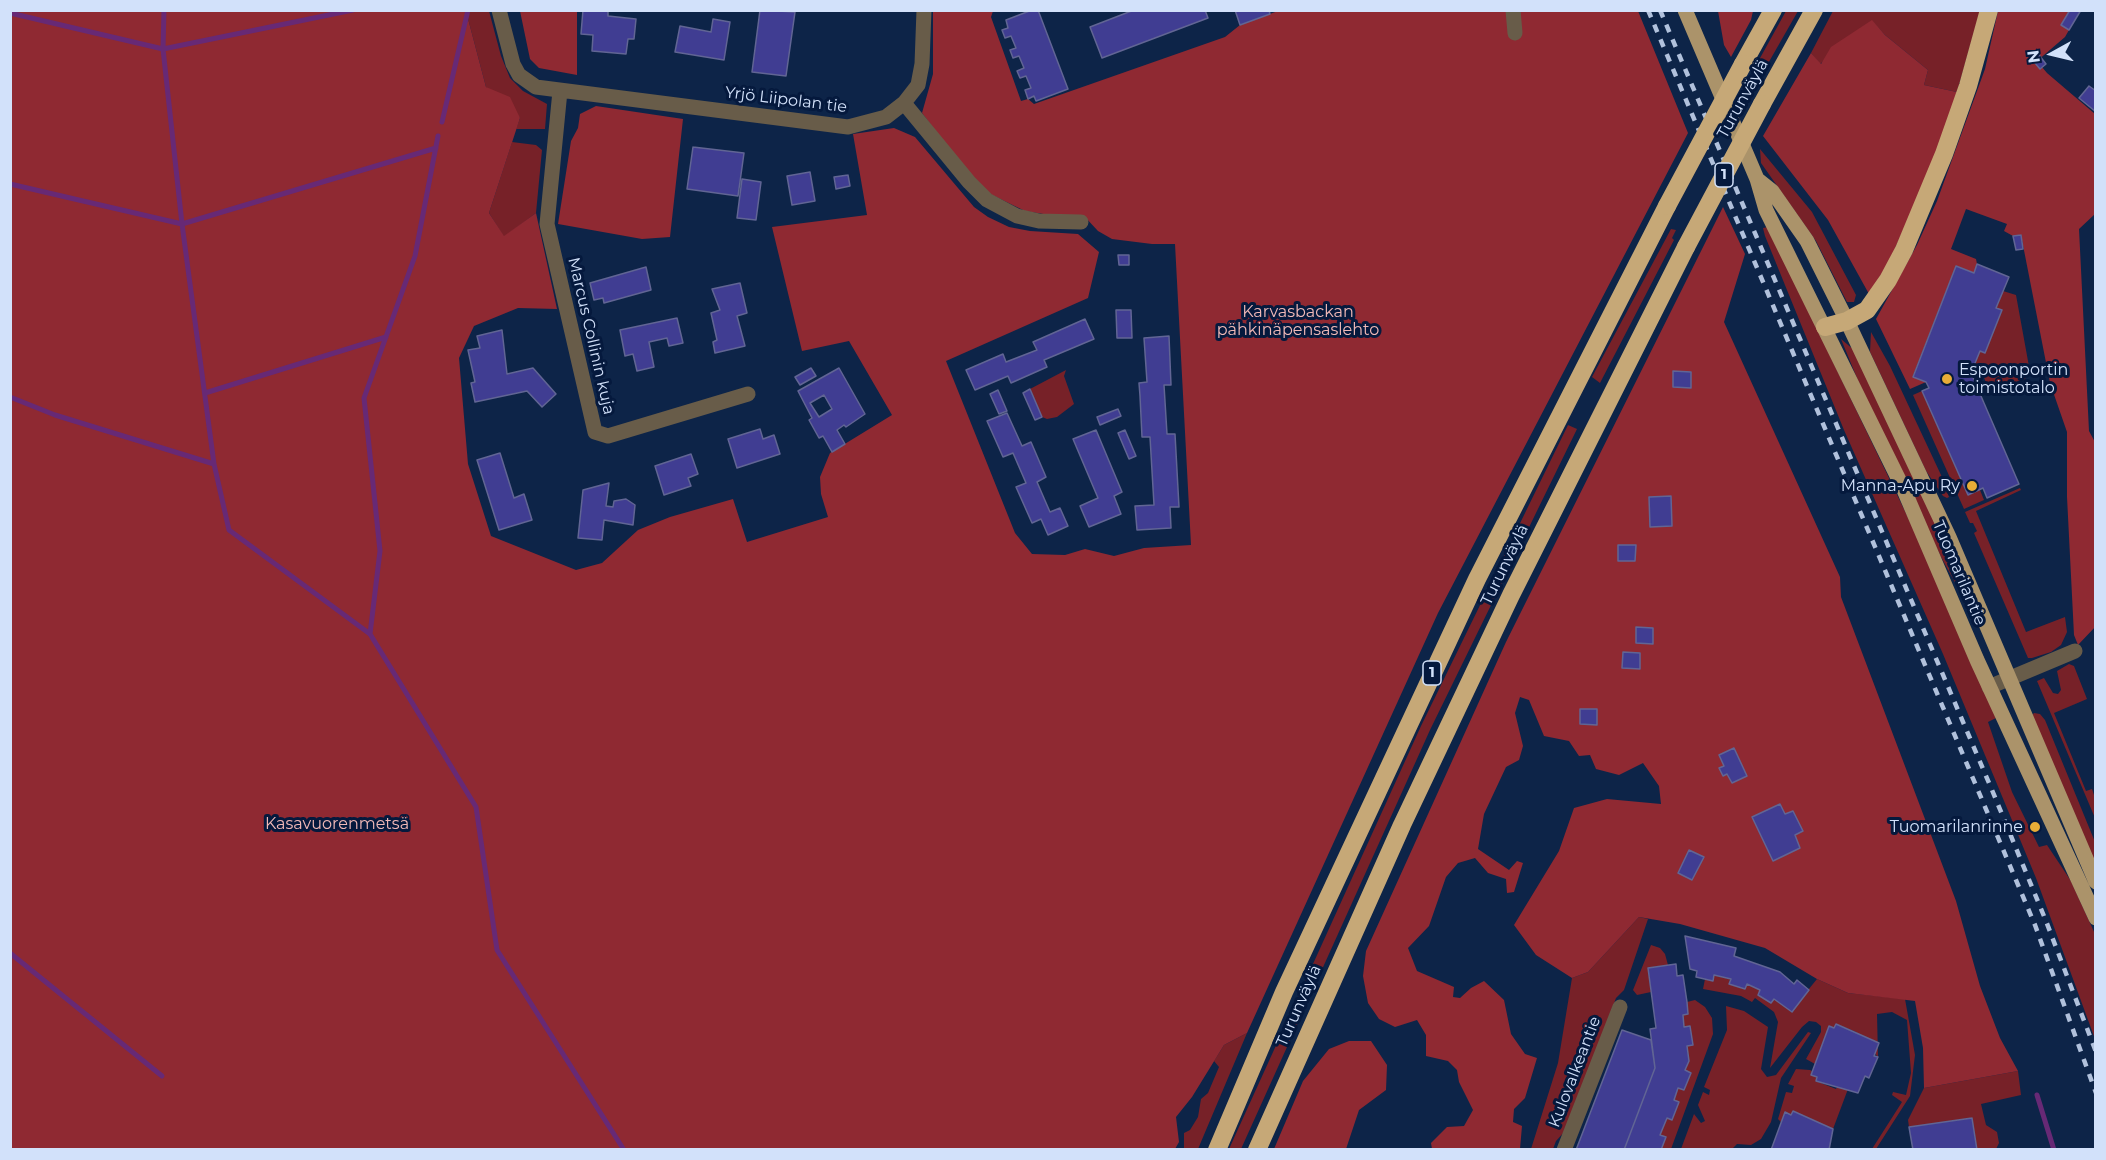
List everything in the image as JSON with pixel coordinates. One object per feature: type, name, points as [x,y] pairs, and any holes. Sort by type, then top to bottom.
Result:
[{"type":"highway","name":"Turunväylä","points":[[1217,1149],[1284,992],[1458,620],[1667,206],[1773,10]]},
{"type":"highway","name":"Turunväylä","points":[[1257,1149],[1407,814],[1511,595],[1686,246],[1814,10]]},
{"type":"highway","points":[[1825,327],[1847,321],[1867,310],[1888,280],[1904,250],[1944,154],[1968,86],[1989,10]]},
{"type":"main road","name":"Tuomarilantie","points":[[1685,10],[1757,179],[1766,210],[1904,490],[1989,687],[2096,918]]},
{"type":"main road","name":"Tuomarilantie","points":[[1757,179],[1772,191],[1807,241],[1847,321],[1949,537],[2011,677],[2096,882]]},
{"type":"street","name":"Yrjö Liipolan tie","points":[[499,10],[513,64],[519,75],[536,87],[848,128],[886,117],[904,103],[918,85],[922,64],[924,10]]},
{"type":"street","points":[[1513,10],[1515,33]]},
{"type":"street","name":"Marcus Collinin kuja","points":[[560,91],[547,224],[595,432],[608,436],[747,394]]},
{"type":"street","points":[[904,103],[969,182],[987,200],[1017,216],[1040,221],[1081,222]]},
{"type":"street","points":[[1989,687],[2075,651]]},
{"type":"street","name":"Kulovalkeantie","points":[[1564,1149],[1620,1007]]},
{"type":"shaded area","points":[[466,11],[489,11],[501,56],[510,78],[523,91],[547,104],[545,129],[516,129],[520,118],[486,87]]},
{"type":"shaded area","points":[[1786,11],[1798,11],[1758,81],[1753,79],[1757,71],[1754,69]]},
{"type":"shaded area","points":[[1833,11],[1980,11],[1957,92],[1924,85],[1928,70],[1885,35],[1872,21],[1820,64],[1811,53]]},
{"type":"shaded area","points":[[512,142],[536,145],[542,150],[536,213],[504,237],[489,213]]},
{"type":"shaded area","points":[[1760,149],[1812,212],[1856,295],[1854,302],[1847,302],[1816,241],[1761,163]]},
{"type":"shaded area","points":[[1768,227],[1914,530],[1996,718],[1988,722],[2012,792],[2039,847],[2047,845],[2071,881],[2095,934],[2095,1039],[2036,878],[1943,654],[1844,430],[1765,236],[1763,228]]},
{"type":"shaded area","points":[[1671,229],[1676,230],[1672,238],[1674,240],[1600,383],[1592,377]]},
{"type":"shaded area","points":[[2003,291],[2016,295],[2030,372],[2024,380],[1988,388],[1980,367],[1974,364],[1980,351],[1985,353],[2002,310],[1996,308]]},
{"type":"shaded area","points":[[1871,332],[1890,366],[1941,475],[1949,497],[1947,498],[1943,496],[1926,471],[1870,352]]},
{"type":"shaded area","points":[[1841,339],[1854,350],[1917,481],[1971,606],[1968,606],[1941,557],[1859,383]]},
{"type":"shaded area","points":[[1066,370],[1064,376],[1074,404],[1057,417],[1047,419],[1042,417],[1030,389]]},
{"type":"shaded area","points":[[1922,391],[1968,495],[1980,490],[1984,500],[1964,509],[1913,395]]},
{"type":"shaded area","points":[[1568,425],[1577,429],[1430,730],[1241,1149],[1229,1149],[1421,726]]},
{"type":"shaded area","points":[[2020,488],[2021,490],[1976,511],[2026,632],[2065,617],[2067,632],[2061,645],[2051,652],[2032,658],[2028,658],[1974,533],[1977,531],[1965,512]]},
{"type":"shaded area","points":[[2069,664],[2074,666],[2087,699],[2054,713],[2086,791],[2092,789],[2095,798],[2095,818],[2037,681],[2044,678],[2053,693],[2058,694],[2061,690],[2057,671]]},
{"type":"shaded area","points":[[2034,713],[2040,714],[2045,720],[2095,842],[2095,875],[2031,717]]},
{"type":"shaded area","points":[[1639,917],[1648,919],[1624,990],[1616,998],[1566,1130],[1556,1141],[1553,1149],[1531,1149],[1558,1063],[1572,978],[1588,972]]},
{"type":"shaded area","points":[[1651,945],[1660,948],[1665,954],[1668,965],[1648,968],[1651,992],[1637,995],[1633,990]]},
{"type":"shaded area","points":[[1714,975],[1730,979],[1729,984],[1744,989],[1747,984],[1760,990],[1758,995],[1771,1003],[1774,999],[1791,1011],[1817,979],[1848,993],[1905,999],[1915,1055],[1910,1096],[1876,1149],[1872,1149],[1902,1102],[1892,1095],[1893,1092],[1906,1095],[1911,1073],[1907,1020],[1892,1012],[1877,1014],[1878,1057],[1856,1032],[1836,1024],[1834,1028],[1830,1027],[1815,1064],[1806,1059],[1821,1032],[1821,1026],[1809,1021],[1770,1068],[1778,1022],[1774,1012],[1755,998],[1752,1002],[1741,996],[1703,989],[1705,979],[1713,981]]},
{"type":"shaded area","points":[[1695,1000],[1705,1007],[1712,1018],[1713,1034],[1671,1149],[1661,1149],[1666,1137],[1660,1135],[1667,1118],[1672,1119],[1679,1102],[1674,1100],[1678,1088],[1684,1090],[1690,1073],[1685,1070],[1689,1061],[1687,1046],[1693,1045],[1690,1027],[1684,1027],[1683,1015],[1688,1014],[1687,1002]]},
{"type":"shaded area","points":[[1726,1006],[1744,1011],[1768,1027],[1761,1069],[1767,1077],[1776,1075],[1808,1032],[1811,1033],[1781,1078],[1771,1122],[1761,1139],[1751,1145],[1737,1144],[1732,1149],[1681,1149],[1694,1114],[1701,1123],[1705,1121],[1698,1105],[1703,1092],[1709,1095],[1710,1090],[1704,1087],[1727,1030]]},
{"type":"shaded area","points":[[1247,1033],[1198,1149],[1184,1149],[1184,1133],[1190,1130],[1198,1117],[1201,1099],[1208,1093],[1219,1067],[1214,1061],[1224,1045]]},
{"type":"shaded area","points":[[1796,1069],[1812,1071],[1811,1075],[1817,1077],[1816,1081],[1836,1089],[1838,1085],[1848,1089],[1833,1129],[1793,1111],[1791,1115],[1785,1113],[1781,1122],[1778,1119],[1786,1092],[1792,1093],[1794,1086],[1788,1084]]},
{"type":"shaded area","points":[[2018,1071],[2021,1095],[1981,1104],[1986,1125],[1997,1132],[1999,1143],[1996,1149],[1977,1149],[1972,1118],[1909,1127],[1908,1120],[1924,1088]]},
{"type":"green space","name":"Kasavuorenmetsä","points":[[10,11],[466,11],[486,87],[510,97],[520,118],[489,213],[504,236],[536,213],[557,309],[518,308],[474,326],[459,358],[468,464],[491,536],[576,570],[602,563],[638,530],[670,517],[733,499],[747,542],[828,517],[821,494],[820,477],[830,453],[892,415],[849,341],[802,351],[772,227],[867,215],[853,134],[894,128],[915,137],[974,207],[988,217],[1009,227],[1030,231],[1078,234],[1099,252],[1088,298],[946,361],[1015,533],[1032,554],[1065,555],[1085,549],[1114,556],[1144,548],[1191,545],[1175,244],[1152,244],[1112,239],[1098,231],[1084,216],[1062,217],[1025,211],[990,194],[959,162],[922,113],[933,74],[933,11],[993,11],[991,17],[1021,101],[1028,99],[1034,104],[1225,37],[1240,25],[1278,11],[1638,11],[1688,133],[1438,613],[1247,1033],[1224,1045],[1192,1097],[1176,1117],[1179,1142],[1175,1149],[11,1149]]},
{"type":"green space","points":[[520,11],[577,11],[577,75],[539,68],[530,59]]},
{"type":"green space","points":[[1718,11],[1753,11],[1751,20],[1731,57],[1724,45]]},
{"type":"green space","points":[[1998,11],[2070,11],[2069,30],[2065,37],[2037,61],[2047,73],[2095,114],[2095,214],[2079,229],[2089,431],[2096,444],[2096,626],[2078,645],[2074,635],[2067,497],[2067,432],[2050,383],[2021,235],[2013,236],[2004,231],[2007,224],[1966,209],[1951,249],[1976,259],[1977,264],[1974,273],[1956,266],[1913,376],[1926,382],[1910,389],[1876,319],[1917,245],[1937,201],[1985,69]]},
{"type":"green space","points":[[1872,20],[1885,35],[1928,70],[1924,85],[1957,92],[1936,156],[1889,262],[1869,294],[1828,220],[1763,136],[1811,53],[1821,64],[1831,47]]},
{"type":"green space","points":[[596,106],[683,119],[670,237],[642,239],[558,224],[571,141],[578,128],[580,114]]},
{"type":"green space","points":[[1723,207],[1745,254],[1724,322],[1840,577],[1841,597],[1956,901],[1980,986],[2000,1038],[2018,1071],[1924,1088],[1923,1048],[1915,1001],[1848,993],[1817,979],[1765,948],[1680,924],[1639,917],[1588,972],[1572,978],[1536,955],[1514,925],[1559,851],[1574,808],[1607,799],[1661,804],[1659,786],[1643,763],[1619,775],[1596,769],[1590,755],[1579,756],[1569,741],[1544,736],[1529,700],[1520,697],[1515,713],[1523,746],[1519,760],[1506,767],[1484,814],[1478,849],[1509,870],[1517,861],[1523,863],[1514,892],[1507,893],[1506,879],[1488,873],[1475,858],[1458,863],[1446,877],[1429,926],[1408,948],[1417,971],[1454,987],[1453,997],[1460,998],[1471,988],[1484,981],[1504,1000],[1511,1034],[1525,1054],[1537,1058],[1525,1098],[1514,1109],[1513,1122],[1522,1126],[1520,1149],[1432,1149],[1431,1143],[1447,1127],[1464,1126],[1473,1110],[1459,1082],[1457,1070],[1448,1061],[1426,1056],[1426,1035],[1417,1020],[1395,1027],[1379,1019],[1368,1003],[1363,976],[1366,951],[1506,642]]},
{"type":"green space","points":[[1349,1041],[1371,1041],[1387,1065],[1386,1090],[1359,1110],[1346,1149],[1274,1149],[1303,1081],[1329,1049]]},
{"type":"building","points":[[583,10],[608,10],[608,16],[636,19],[634,39],[628,39],[626,54],[592,51],[593,35],[581,34]]},
{"type":"building","points":[[760,10],[795,12],[786,76],[752,72]]},
{"type":"building","points":[[1038,10],[1068,89],[1036,101],[1034,96],[1028,99],[1025,90],[1031,88],[1026,76],[1020,78],[1017,71],[1024,68],[1019,56],[1013,58],[1010,50],[1016,48],[1011,36],[1005,38],[1002,30],[1008,28],[1006,20]]},
{"type":"building","points":[[1134,10],[1205,10],[1208,18],[1102,58],[1090,27]]},
{"type":"building","points":[[1235,10],[1269,10],[1270,14],[1240,25]]},
{"type":"building","points":[[2070,10],[2081,10],[2069,30],[2061,25]]},
{"type":"building","points":[[713,19],[730,22],[724,60],[675,52],[680,26],[711,32]]},
{"type":"building","points":[[2036,51],[2046,64],[2040,69],[2030,57]]},
{"type":"building","points":[[2089,86],[2096,91],[2096,112],[2079,98]]},
{"type":"building","points":[[693,147],[744,153],[738,196],[687,189]]},
{"type":"building","points":[[810,172],[815,201],[792,205],[787,176]]},
{"type":"building","points":[[848,175],[850,186],[836,189],[834,177]]},
{"type":"building","points":[[742,179],[761,182],[756,220],[737,218]]},
{"type":"building","points":[[2021,235],[2023,249],[2016,250],[2013,236]]},
{"type":"building","points":[[1118,255],[1129,255],[1129,265],[1119,265]]},
{"type":"building","name":"Espoonportin toimistotalo","points":[[1977,264],[2009,277],[1996,308],[2002,310],[1985,353],[1980,351],[1971,373],[2019,484],[1987,498],[1983,488],[1968,495],[1922,391],[1929,388],[1926,382],[1913,377],[1956,266],[1974,273]]},
{"type":"building","points":[[646,267],[651,290],[604,303],[603,298],[594,300],[590,283]]},
{"type":"building","points":[[740,283],[747,313],[737,316],[745,346],[715,353],[713,342],[717,340],[711,313],[720,310],[712,289]]},
{"type":"building","points":[[1116,310],[1131,310],[1132,338],[1117,338]]},
{"type":"building","points":[[677,318],[683,343],[669,346],[667,338],[649,342],[654,367],[637,371],[633,354],[625,356],[620,330]]},
{"type":"building","points":[[1085,319],[1094,339],[1044,360],[1047,367],[1011,383],[1008,376],[975,390],[966,370],[1003,354],[1006,362],[1037,350],[1033,342]]},
{"type":"building","points":[[502,330],[507,374],[533,368],[556,394],[542,407],[527,391],[475,402],[471,383],[475,382],[468,350],[480,348],[477,336]]},
{"type":"building","points":[[1169,336],[1171,385],[1164,385],[1167,434],[1175,434],[1179,507],[1170,507],[1171,528],[1137,530],[1135,506],[1154,505],[1150,437],[1142,437],[1139,383],[1147,382],[1144,338]]},
{"type":"building","points":[[811,368],[816,376],[800,385],[795,377]]},
{"type":"building","points":[[839,368],[865,414],[846,427],[844,425],[837,430],[845,444],[832,452],[823,436],[819,438],[798,391]],"holes":[[[824,395],[832,409],[819,417],[810,403]]]},
{"type":"building","points":[[1673,371],[1691,372],[1691,388],[1673,387]]},
{"type":"building","points":[[1030,389],[1042,417],[1035,420],[1023,393]]},
{"type":"building","points":[[998,390],[1007,411],[999,414],[990,394]]},
{"type":"building","points":[[1118,409],[1121,416],[1100,425],[1097,417]]},
{"type":"building","points":[[1007,413],[1022,446],[1031,442],[1046,477],[1037,482],[1050,512],[1060,508],[1068,526],[1048,535],[1041,519],[1032,523],[1016,487],[1026,483],[1013,453],[1003,457],[987,421]]},
{"type":"building","points":[[760,429],[763,439],[774,435],[780,454],[737,468],[728,439]]},
{"type":"building","points":[[1096,430],[1122,492],[1114,496],[1121,514],[1089,527],[1080,506],[1098,498],[1073,439]]},
{"type":"building","points":[[1125,430],[1136,456],[1129,459],[1118,433]]},
{"type":"building","points":[[500,453],[514,498],[524,494],[532,520],[499,530],[477,460]]},
{"type":"building","points":[[691,454],[698,474],[688,478],[691,486],[664,495],[655,466]]},
{"type":"building","points":[[609,483],[606,506],[613,507],[614,501],[626,499],[635,505],[633,525],[604,520],[602,540],[578,538],[583,490]]},
{"type":"building","points":[[1671,496],[1672,526],[1650,527],[1649,497]]},
{"type":"building","points":[[1618,545],[1636,545],[1635,561],[1618,561]]},
{"type":"building","points":[[1636,627],[1653,628],[1653,644],[1636,643]]},
{"type":"building","points":[[1623,652],[1640,653],[1640,669],[1622,668]]},
{"type":"building","points":[[1580,709],[1597,709],[1597,725],[1580,724]]},
{"type":"building","points":[[1734,748],[1747,776],[1732,783],[1727,774],[1723,776],[1719,768],[1724,766],[1719,755]]},
{"type":"building","points":[[1780,804],[1785,814],[1793,811],[1803,831],[1795,835],[1800,848],[1773,861],[1752,817]]},
{"type":"building","points":[[1689,850],[1704,857],[1692,880],[1678,873]]},
{"type":"building","points":[[1685,936],[1736,948],[1734,956],[1780,972],[1794,984],[1797,980],[1809,990],[1792,1012],[1774,999],[1771,1003],[1758,995],[1760,990],[1747,984],[1745,989],[1729,984],[1731,979],[1714,975],[1713,981],[1696,977],[1697,971],[1690,969]]},
{"type":"building","points":[[1676,964],[1677,976],[1683,975],[1687,1002],[1688,1014],[1683,1015],[1684,1027],[1690,1026],[1693,1045],[1687,1046],[1689,1061],[1685,1070],[1691,1073],[1684,1090],[1678,1088],[1674,1100],[1679,1102],[1672,1120],[1667,1118],[1660,1135],[1666,1137],[1661,1150],[1624,1150],[1655,1068],[1650,1029],[1656,1028],[1648,968]]},
{"type":"building","points":[[1836,1024],[1879,1043],[1874,1056],[1878,1057],[1869,1078],[1865,1076],[1858,1093],[1816,1081],[1817,1077],[1811,1075],[1829,1026],[1834,1028]]},
{"type":"building","points":[[1622,1030],[1651,1040],[1655,1068],[1624,1150],[1576,1150]]},
{"type":"building","points":[[1793,1111],[1833,1129],[1829,1150],[1771,1150],[1785,1112],[1791,1115]]},
{"type":"building","points":[[1972,1118],[1977,1150],[1913,1150],[1909,1127]]},
{"type":"waterway","points":[[164,10],[163,49],[182,224],[214,464]]},
{"type":"waterway","points":[[10,13],[163,49],[353,10]]},
{"type":"waterway","points":[[442,122],[468,10]]},
{"type":"waterway","points":[[370,634],[380,551],[364,398],[415,256],[438,136]]},
{"type":"waterway","points":[[10,184],[182,224],[436,148]]},
{"type":"waterway","points":[[205,393],[386,337]]},
{"type":"waterway","points":[[10,397],[55,415],[214,464],[229,530],[370,634],[476,807],[497,950],[624,1150]]},
{"type":"waterway","points":[[10,953],[162,1076]]},
{"type":"waterway","points":[[2037,1095],[2054,1150]]},
{"type":"railway","points":[[1648,10],[2035,925],[2096,1093]]},
{"type":"railway","points":[[1660,10],[1992,790],[2046,921],[2096,1052]]},
{"type":"place","name":"Espoonportin toimistotalo","points":[[1947,379]]},
{"type":"place","name":"Manna-Apu Ry","points":[[1972,486]]},
{"type":"place","name":"Tuomarilanrinne","points":[[2035,827]]},
{"type":"park label","name":"Karvasbackan pähkinäpensaslehto","points":[[1298,321]]}]
